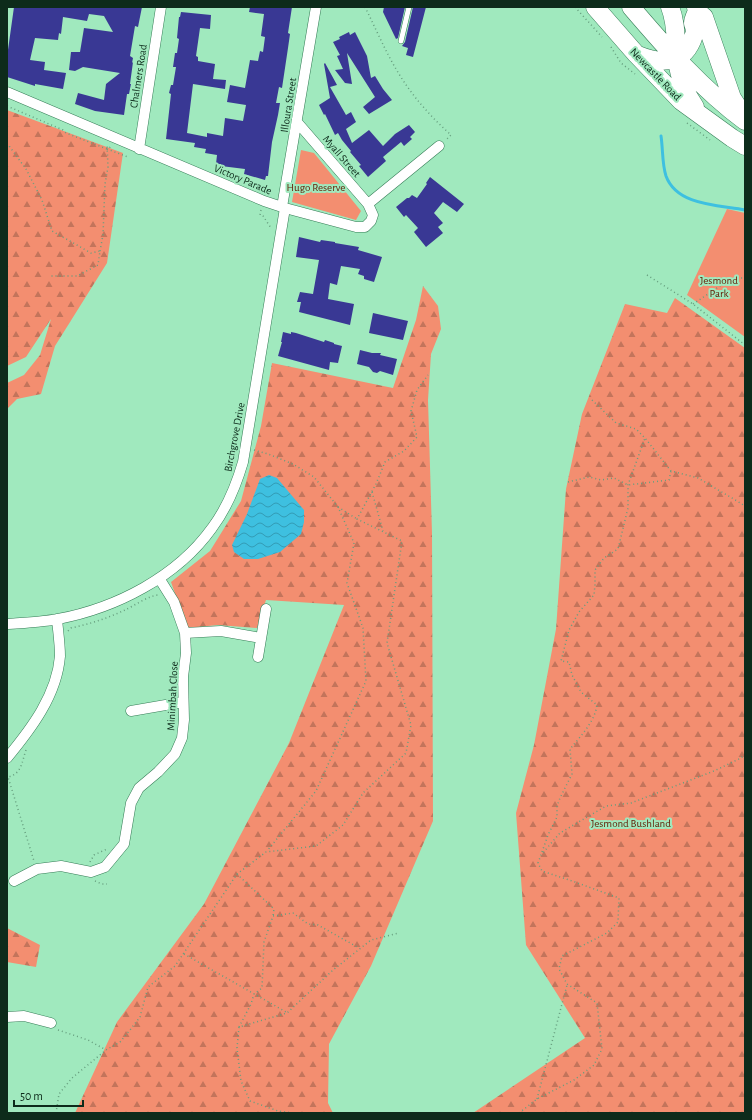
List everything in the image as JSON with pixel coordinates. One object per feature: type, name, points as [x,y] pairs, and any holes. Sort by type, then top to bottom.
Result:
[{"type":"highway","name":"Newcastle Road","points":[[595,7],[636,54],[681,101],[745,146]]},
{"type":"highway","points":[[631,7],[708,91],[745,121]]},
{"type":"highway","points":[[670,7],[676,25],[679,71],[689,99],[699,113]]},
{"type":"highway","points":[[636,54],[649,60],[659,62],[677,58],[685,51],[694,36],[695,29],[693,21],[696,9]]},
{"type":"highway","points":[[696,9],[704,17],[732,98],[745,117]]},
{"type":"street","name":"Chalmers Road","points":[[139,149],[161,7]]},
{"type":"street","name":"Illoura Street","points":[[284,208],[316,7]]},
{"type":"street","name":"Victory Parade","points":[[7,92],[256,198],[284,208],[360,227],[367,225],[372,219],[372,212],[368,204]]},
{"type":"street","name":"Myall Street","points":[[297,122],[368,204]]},
{"type":"street","points":[[368,204],[439,146]]},
{"type":"street","name":"Birchgrove Drive","points":[[7,624],[58,619],[98,608],[132,594],[159,578],[189,554],[212,528],[234,489],[239,477],[246,448],[284,208]]},
{"type":"street","name":"Minimbah Close","points":[[89,872],[105,867],[124,844],[131,803],[139,788],[158,772],[175,754],[182,738],[184,720],[183,677],[186,653],[186,633],[174,602],[159,578]]},
{"type":"street","points":[[258,657],[266,609]]},
{"type":"street","points":[[7,758],[22,739],[51,691],[60,657],[58,619]]},
{"type":"street","points":[[186,633],[221,632],[261,638]]},
{"type":"street","points":[[131,712],[183,702]]},
{"type":"street","points":[[14,881],[37,869],[61,866],[89,872]]},
{"type":"street","points":[[7,1017],[24,1016],[51,1023]]},
{"type":"lane","points":[[401,41],[409,7]]},
{"type":"path","points":[[365,7],[399,74],[419,102],[451,135]]},
{"type":"path","points":[[7,106],[63,130],[66,133],[128,157]]},
{"type":"path","points":[[7,143],[26,169],[42,200],[52,231],[91,253],[100,252]]},
{"type":"path","points":[[51,276],[77,276],[98,265],[102,235],[105,184],[108,167],[106,144]]},
{"type":"path","points":[[107,149],[112,147]]},
{"type":"path","points":[[261,209],[260,214],[264,216],[271,228]]},
{"type":"path","points":[[647,275],[693,304],[745,345]]},
{"type":"path","points":[[693,304],[732,278],[745,278]]},
{"type":"path","points":[[357,519],[376,484],[384,462],[404,451],[417,437],[411,411],[417,390],[428,374]]},
{"type":"path","points":[[592,400],[616,423],[636,430],[645,438],[671,471],[698,478],[745,507]]},
{"type":"path","points":[[519,1113],[537,1099],[574,1080],[594,1065],[602,1049],[597,1003],[567,984],[559,969],[562,956],[607,933],[618,922],[619,898],[542,872],[538,863],[548,835],[557,817],[557,806],[560,798],[572,774],[570,749],[581,736],[596,713],[597,705],[581,692],[572,675],[569,662],[561,661],[569,630],[579,612],[594,595],[596,570],[604,558],[618,549],[628,508],[628,485],[645,438]]},
{"type":"path","points":[[56,1113],[59,1094],[72,1078],[106,1050],[120,1042],[140,1017],[148,987],[175,966],[237,874],[266,852],[316,790],[366,681],[363,628],[347,583],[354,543],[338,507],[314,477],[293,464],[268,454],[246,448]]},
{"type":"path","points":[[568,482],[589,477],[600,480],[614,478],[628,485],[669,480],[671,471]]},
{"type":"path","points":[[372,492],[383,531]]},
{"type":"path","points":[[266,852],[316,846],[343,825],[362,793],[406,753],[411,725],[387,643],[402,541],[357,519],[338,507]]},
{"type":"path","points":[[66,634],[72,628],[109,617],[154,595],[161,596]]},
{"type":"path","points":[[541,854],[560,833],[606,806],[631,803],[714,771],[741,758],[745,754]]},
{"type":"path","points":[[8,777],[34,862]]},
{"type":"path","points":[[107,884],[102,884],[92,878],[88,865],[94,855],[111,847]]},
{"type":"path","points":[[237,874],[274,909],[264,942],[262,988],[254,994],[251,1004],[239,1027],[237,1048],[241,1081],[250,1101],[278,1111],[293,1113]]},
{"type":"path","points":[[273,916],[293,913],[308,924],[318,925],[360,948]]},
{"type":"path","points":[[239,1027],[287,1013],[333,970],[370,940],[399,933]]},
{"type":"path","points":[[184,954],[287,1013]]},
{"type":"path","points":[[537,1099],[567,984]]},
{"type":"path","points":[[51,1023],[54,1028],[88,1040],[106,1050]]},
{"type":"green space","points":[[7,110],[123,153],[107,263],[55,346],[41,394],[17,399],[7,409],[7,383],[24,375],[40,355],[51,319],[26,357],[7,366]]},
{"type":"green space","name":"Hugo Reserve","points":[[301,150],[314,153],[361,211],[356,220],[292,202]]},
{"type":"green space","name":"Jesmond Park","points":[[727,209],[745,213],[745,337],[687,295]]},
{"type":"green space","points":[[423,286],[438,306],[441,329],[431,354],[428,400],[432,533],[433,821],[371,966],[329,1044],[328,1103],[333,1113],[75,1113],[117,1022],[204,904],[289,743],[344,605],[266,600],[257,628],[218,625],[187,628],[171,582],[210,551],[241,501],[261,426],[272,363],[393,388],[416,320]]},
{"type":"green space","name":"Jesmond Bushland","points":[[675,298],[745,348],[745,1113],[473,1113],[585,1038],[526,945],[516,813],[534,745],[556,629],[566,489],[582,414],[625,304],[667,313]]},
{"type":"green space","points":[[7,928],[40,945],[36,967],[7,962]]},
{"type":"water","points":[[269,475],[277,478],[304,510],[304,522],[301,534],[280,552],[258,559],[244,559],[234,552],[232,545],[247,514],[260,479]]},
{"type":"building","points":[[14,7],[142,7],[138,27],[135,26],[130,56],[133,58],[131,84],[129,94],[127,94],[124,115],[95,111],[75,104],[78,93],[104,100],[106,84],[120,73],[83,67],[75,71],[69,70],[71,52],[80,52],[84,28],[113,32],[104,16],[89,14],[87,21],[63,17],[61,34],[59,33],[58,40],[35,38],[30,60],[45,62],[44,70],[66,73],[63,89],[35,84],[35,86],[7,77],[7,57]]},
{"type":"building","points":[[250,7],[292,7],[288,33],[290,34],[282,88],[279,87],[276,103],[280,103],[272,142],[268,176],[266,176],[265,180],[244,174],[245,169],[216,164],[217,155],[205,153],[206,149],[194,147],[195,143],[166,139],[171,94],[169,93],[171,85],[173,85],[176,67],[173,67],[175,53],[177,53],[179,39],[177,38],[179,17],[181,12],[211,15],[210,29],[200,28],[196,56],[198,57],[198,61],[215,64],[213,79],[226,80],[225,89],[193,84],[187,133],[207,137],[207,133],[223,136],[225,118],[243,121],[246,105],[227,102],[230,85],[245,88],[250,60],[258,61],[260,51],[263,52],[265,37],[261,36],[264,14],[249,12]]},
{"type":"building","points":[[384,7],[405,7],[398,38],[396,39],[383,12]]},
{"type":"building","points":[[413,7],[426,7],[413,57],[406,55],[408,48],[402,46],[405,42]]},
{"type":"building","points":[[349,32],[350,35],[355,32],[367,56],[371,78],[375,76],[392,100],[369,114],[363,107],[375,97],[347,53],[352,84],[345,83],[335,70],[343,69],[337,56],[340,55],[333,42]]},
{"type":"building","points":[[325,63],[337,85],[330,87],[346,115],[351,112],[356,122],[346,129],[352,143],[369,130],[383,146],[395,134],[409,125],[415,132],[410,137],[412,139],[404,146],[401,142],[383,157],[386,161],[368,177],[359,166],[361,165],[350,152],[351,151],[338,133],[335,135],[319,105],[330,98]]},
{"type":"building","points":[[430,177],[464,204],[457,212],[443,202],[434,213],[443,223],[438,227],[443,233],[426,247],[414,232],[418,228],[406,215],[404,217],[396,207],[412,195],[417,198]]},
{"type":"building","points":[[299,237],[320,242],[321,240],[359,247],[358,250],[382,257],[374,282],[364,279],[364,276],[358,274],[360,269],[341,266],[337,285],[330,283],[328,299],[354,304],[350,325],[299,312],[301,302],[297,302],[300,292],[313,294],[319,260],[296,257]]},
{"type":"building","points":[[373,313],[408,321],[403,340],[369,333]]},
{"type":"building","points":[[283,332],[291,334],[291,332],[296,333],[342,346],[338,363],[330,362],[329,370],[278,356]]},
{"type":"building","points":[[360,350],[372,353],[381,353],[380,355],[397,359],[393,375],[380,371],[377,373],[373,372],[369,367],[357,364]]},
{"type":"waterway","points":[[661,136],[664,167],[666,176],[671,186],[689,199],[711,205],[745,210]]}]
